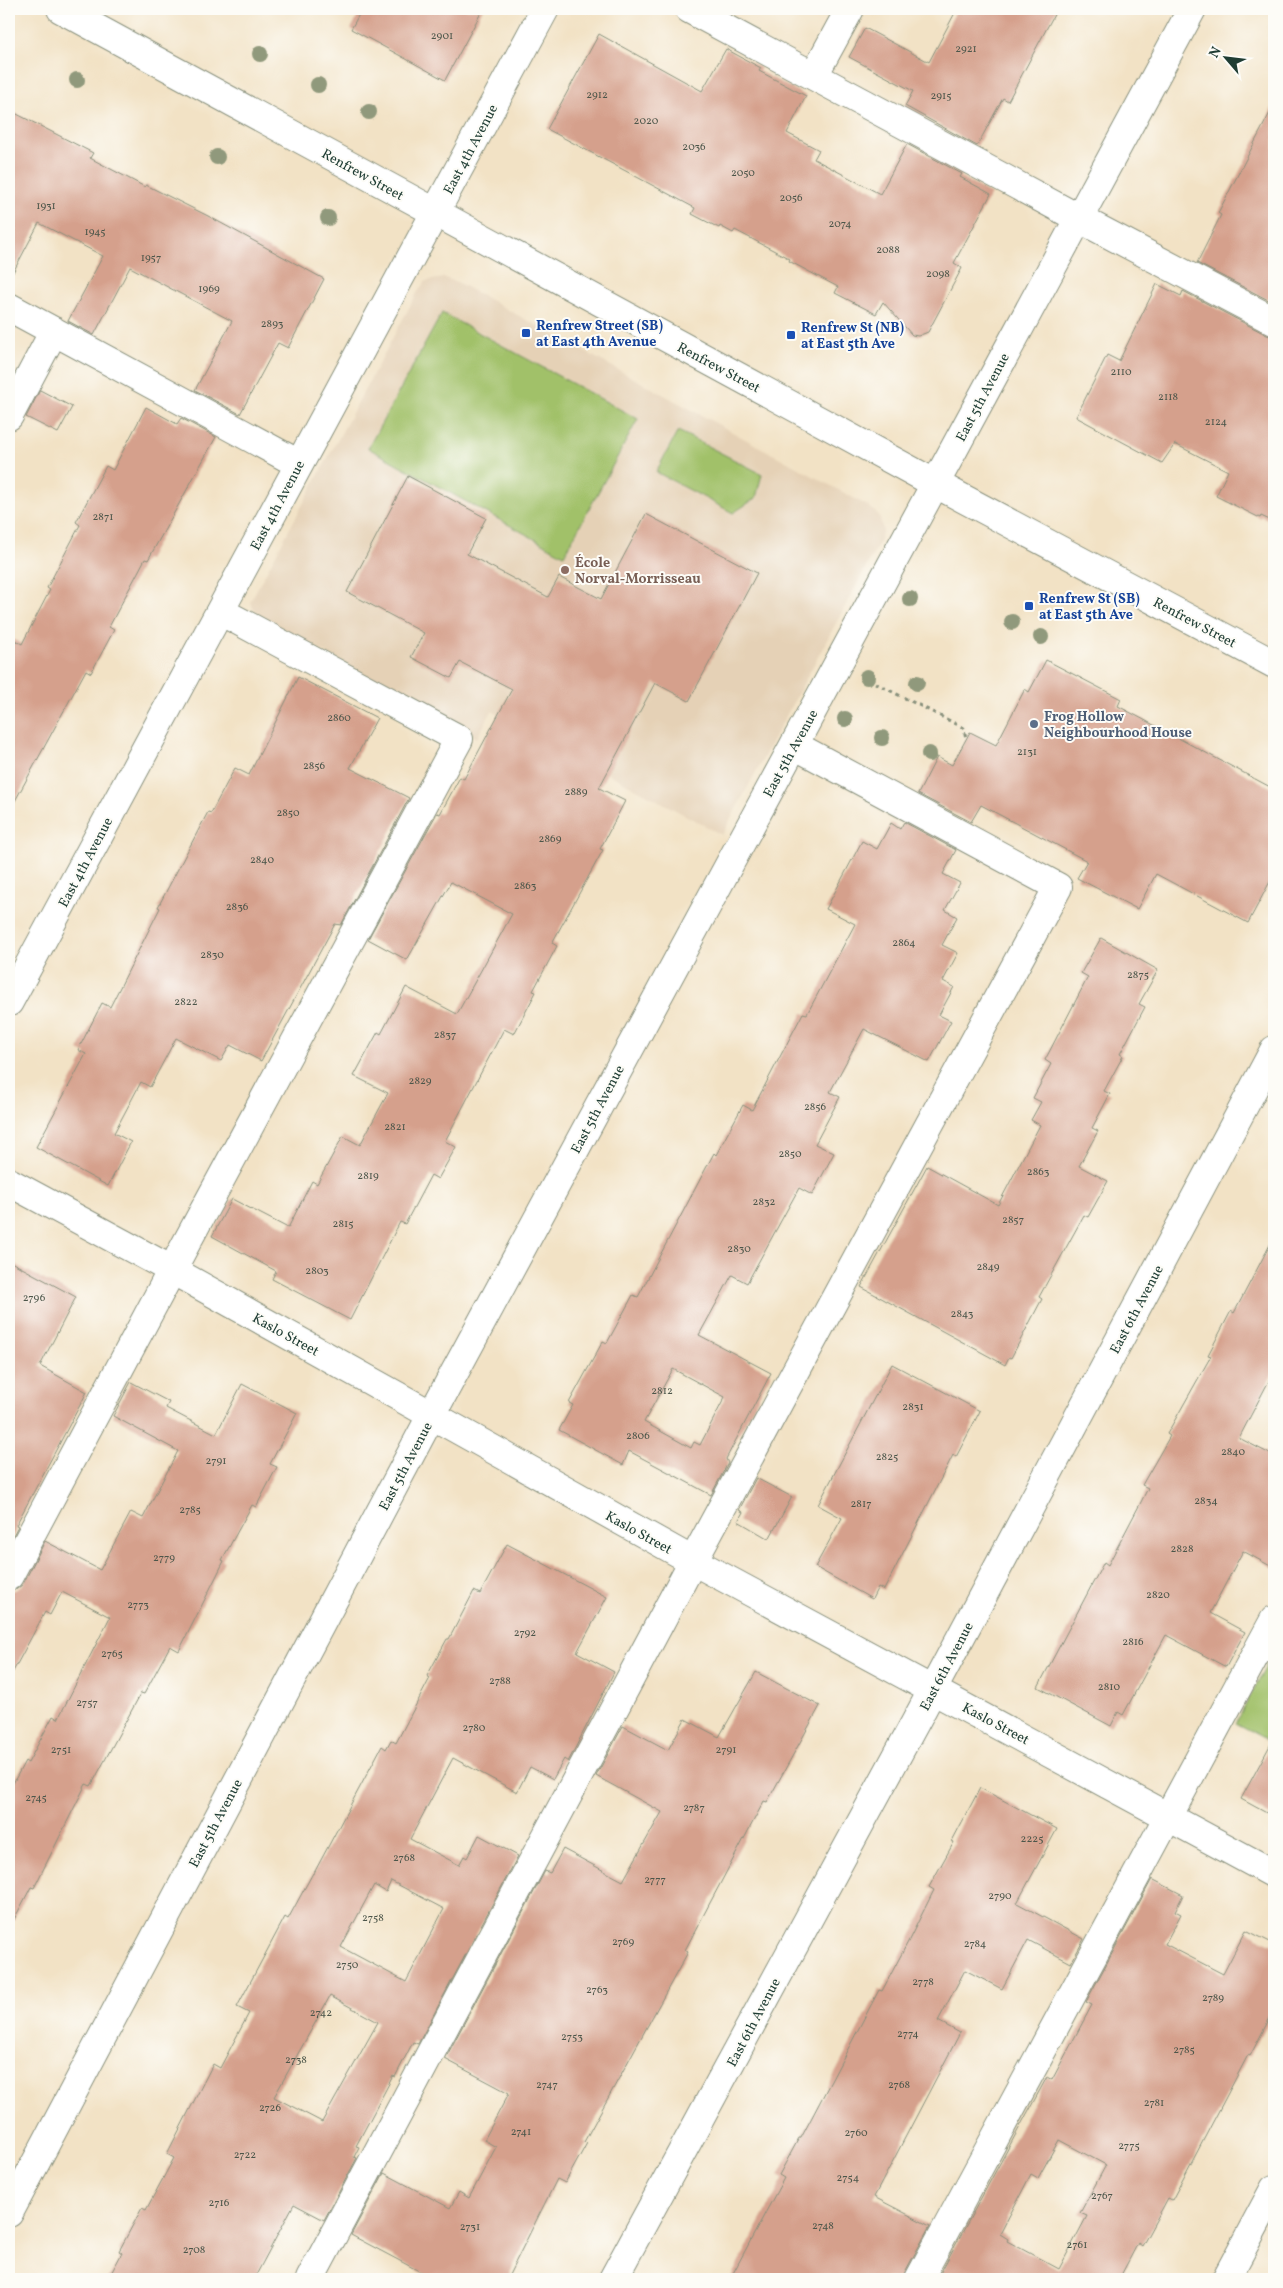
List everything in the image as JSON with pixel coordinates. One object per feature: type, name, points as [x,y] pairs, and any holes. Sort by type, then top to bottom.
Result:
[{"type":"street","name":"Renfrew Street","points":[[61,9],[936,484],[1274,664]]},
{"type":"street","name":"East 4th Avenue","points":[[9,1002],[545,9]]},
{"type":"street","points":[[689,9],[1274,321]]},
{"type":"street","points":[[814,76],[850,9]]},
{"type":"street","name":"East 5th Avenue","points":[[9,2213],[431,1416],[1192,9]]},
{"type":"street","points":[[9,307],[300,464]]},
{"type":"street","points":[[9,416],[54,331]]},
{"type":"street","points":[[9,1576],[172,1270],[460,739],[220,611]]},
{"type":"street","points":[[310,2279],[693,1561],[1058,887],[794,745]]},
{"type":"street","name":"East 6th Avenue","points":[[613,2279],[933,1689],[1274,1050]]},
{"type":"street","name":"Kaslo Street","points":[[9,1182],[172,1270],[693,1561],[1274,1874]]},
{"type":"street","points":[[919,2279],[1274,1620]]},
{"type":"street","points":[[1226,2279],[1274,2189]]},
{"type":"path","points":[[875,683],[964,728],[966,739]]},
{"type":"shaded area","name":"École Norval-Morrisseau","points":[[444,278],[457,282],[868,506],[879,515],[883,530],[878,545],[722,835],[492,711],[477,738],[256,614],[250,602],[417,293],[426,281]]},
{"type":"green space","points":[[442,313],[638,419],[564,555],[368,448]]},
{"type":"green space","points":[[678,431],[762,474],[756,498],[733,513],[656,472]]},
{"type":"green space","points":[[1274,1651],[1274,1743],[1236,1723]]},
{"type":"building","points":[[362,9],[483,9],[445,80],[351,29]]},
{"type":"building","points":[[957,9],[1057,9],[1008,101],[1003,98],[977,146],[905,106],[913,91],[849,57],[865,28],[929,62]]},
{"type":"building","points":[[599,34],[702,91],[726,49],[761,68],[759,71],[806,96],[787,133],[819,150],[814,159],[880,194],[907,144],[962,174],[960,177],[991,194],[954,263],[962,268],[928,332],[918,336],[912,335],[883,302],[876,314],[835,293],[838,287],[789,261],[790,259],[735,230],[733,233],[720,226],[719,228],[692,214],[695,208],[547,129]]},
{"type":"building","points":[[1274,105],[1274,303],[1197,263],[1221,215],[1218,213]]},
{"type":"building","points":[[9,110],[93,153],[90,158],[145,187],[146,185],[208,216],[324,279],[288,348],[278,343],[240,414],[195,390],[232,321],[130,267],[94,335],[68,321],[103,256],[39,223],[9,280]]},
{"type":"building","points":[[1157,284],[1181,296],[1183,291],[1274,337],[1274,522],[1261,516],[1260,518],[1216,496],[1228,471],[1175,444],[1162,463],[1076,417],[1107,355],[1119,361]]},
{"type":"building","points":[[40,390],[72,407],[58,433],[26,417]]},
{"type":"building","points":[[146,407],[177,424],[181,418],[216,437],[148,560],[145,559],[109,627],[114,630],[91,673],[86,670],[9,812],[9,637],[22,644],[50,590],[47,588],[80,525],[76,522],[106,466],[113,470]]},
{"type":"building","points":[[408,476],[486,518],[467,554],[548,597],[559,577],[601,599],[646,514],[757,573],[689,701],[655,683],[599,788],[625,801],[600,849],[603,850],[552,943],[557,946],[533,991],[536,992],[514,1034],[504,1029],[445,1141],[456,1147],[438,1179],[431,1175],[405,1224],[400,1222],[350,1320],[272,1279],[276,1271],[212,1236],[232,1199],[288,1228],[312,1181],[317,1184],[343,1136],[360,1145],[388,1093],[354,1076],[378,1032],[381,1034],[406,987],[457,1014],[512,914],[451,882],[407,960],[368,939],[437,813],[440,814],[460,777],[464,779],[512,689],[460,662],[451,678],[411,657],[424,633],[347,592]]},
{"type":"building","points":[[1046,660],[1121,699],[1118,706],[1274,789],[1274,874],[1248,923],[1156,874],[1137,909],[1077,878],[1087,861],[981,805],[971,822],[918,794],[937,757],[952,765],[970,732],[996,745],[1025,689],[1029,692]]},
{"type":"building","points":[[298,677],[377,718],[350,768],[409,798],[341,925],[335,924],[261,1061],[230,1045],[221,1061],[176,1038],[150,1087],[141,1082],[114,1133],[131,1142],[108,1186],[36,1147],[86,1054],[78,1050],[102,1003],[110,1007],[160,908],[158,907],[208,812],[211,813],[235,768],[249,775]]},
{"type":"building","points":[[904,822],[956,850],[943,874],[960,883],[945,910],[957,917],[942,945],[958,953],[943,981],[954,987],[939,1015],[951,1021],[929,1062],[864,1029],[830,1092],[840,1097],[815,1144],[834,1153],[812,1195],[799,1188],[747,1283],[732,1275],[699,1335],[771,1373],[726,1459],[728,1463],[711,1495],[629,1451],[623,1465],[559,1430],[573,1405],[569,1403],[603,1341],[607,1343],[633,1295],[638,1297],[714,1153],[716,1155],[743,1105],[752,1110],[803,1013],[807,1014],[855,924],[826,909],[862,841],[877,849],[891,823],[900,829]],"holes":[[[673,1369],[725,1397],[700,1445],[694,1442],[691,1448],[644,1422]]]},
{"type":"building","points":[[1101,938],[1158,970],[1139,1004],[1145,1007],[1120,1054],[1123,1056],[1104,1091],[1110,1094],[1092,1128],[1098,1131],[1079,1166],[1108,1181],[1088,1217],[1084,1215],[1039,1297],[1042,1299],[1011,1358],[1009,1357],[1005,1365],[861,1287],[927,1166],[998,1205],[1040,1125],[1031,1120],[1041,1102],[1033,1098],[1051,1064],[1045,1060],[1088,977],[1081,973]]},
{"type":"building","points":[[1274,1237],[1274,1371],[1239,1438],[1274,1456],[1274,1568],[1243,1551],[1210,1613],[1245,1632],[1226,1667],[1166,1635],[1123,1715],[1118,1712],[1111,1726],[1038,1687],[1104,1562],[1108,1565],[1148,1488],[1142,1485],[1170,1436],[1167,1434],[1211,1356],[1208,1355],[1231,1311],[1234,1313]]},
{"type":"building","points":[[9,1261],[76,1297],[40,1366],[87,1392],[16,1525],[18,1526],[9,1543]]},
{"type":"building","points":[[892,1364],[980,1411],[956,1457],[953,1455],[884,1590],[878,1587],[872,1599],[815,1567],[842,1518],[818,1505]]},
{"type":"building","points":[[131,1382],[169,1402],[166,1408],[216,1434],[242,1384],[297,1413],[270,1464],[277,1467],[256,1507],[252,1505],[222,1560],[224,1561],[179,1651],[170,1646],[144,1694],[141,1693],[91,1786],[86,1784],[34,1888],[31,1887],[9,1929],[9,1791],[25,1761],[28,1763],[53,1716],[58,1719],[110,1617],[62,1592],[50,1615],[45,1612],[9,1679],[9,1592],[23,1584],[45,1541],[100,1570],[131,1512],[143,1518],[178,1451],[113,1416]]},
{"type":"building","points":[[756,1478],[792,1497],[769,1539],[738,1521],[743,1512],[739,1510]]},
{"type":"building","points":[[507,1544],[607,1597],[577,1652],[614,1672],[568,1762],[564,1759],[553,1779],[530,1767],[517,1792],[453,1758],[410,1839],[459,1865],[464,1856],[467,1858],[479,1835],[518,1856],[418,2044],[413,2042],[395,2077],[393,2076],[356,2146],[359,2147],[354,2157],[357,2158],[324,2220],[294,2204],[254,2279],[108,2279],[122,2253],[119,2251],[142,2208],[146,2210],[174,2158],[167,2154],[213,2064],[220,2068],[249,2013],[237,2007],[285,1917],[288,1919],[382,1746],[386,1749],[391,1740],[396,1743],[430,1678],[427,1676],[474,1591],[480,1594]],"holes":[[[391,1881],[444,1909],[406,1982],[341,1947],[374,1885],[386,1892]],[[330,1996],[378,2022],[322,2122],[274,2097]]]},
{"type":"building","points":[[756,1672],[820,1706],[767,1802],[764,1801],[685,1950],[688,1952],[584,2142],[587,2143],[565,2183],[557,2179],[507,2279],[434,2279],[351,2235],[384,2173],[450,2208],[459,2192],[469,2198],[496,2147],[484,2140],[509,2093],[445,2059],[545,1871],[550,1873],[563,1849],[623,1881],[662,1812],[596,1776],[623,1726],[668,1750],[685,1719],[719,1737]]},
{"type":"building","points":[[1274,1738],[1274,1817],[1241,1799]]},
{"type":"building","points":[[980,1788],[1057,1829],[1017,1903],[1084,1939],[1071,1963],[1028,1940],[1002,1989],[965,1970],[938,2021],[960,2033],[874,2197],[930,2226],[903,2279],[730,2279],[784,2178],[779,2175],[799,2138],[801,2138],[879,1990],[882,1991],[909,1940],[934,1890],[929,1887],[954,1842],[952,1841]]},
{"type":"building","points":[[1152,1879],[1183,1895],[1175,1911],[1181,1914],[1165,1944],[1223,1974],[1246,1930],[1274,1944],[1274,2010],[1250,2056],[1248,2055],[1172,2200],[1168,2198],[1142,2246],[1138,2243],[1119,2279],[937,2279],[1047,2077],[1052,2080],[1092,2005],[1086,2002]],"holes":[[[1059,2140],[1106,2165],[1080,2213],[1087,2216],[1059,2269],[1007,2241],[1008,2239],[1000,2234],[1031,2174],[1038,2178]]]},
{"type":"place","name":"Renfrew Street (SB) at East 4th Avenue","points":[[526,333]]},
{"type":"place","name":"Renfrew St (NB) at East 5th Ave","points":[[791,335]]},
{"type":"place","name":"École Norval-Morrisseau","points":[[565,570]]},
{"type":"place","name":"Renfrew St (SB) at East 5th Ave","points":[[1029,606]]},
{"type":"place","name":"Frog Hollow Neighbourhood House","points":[[1034,724]]}]
